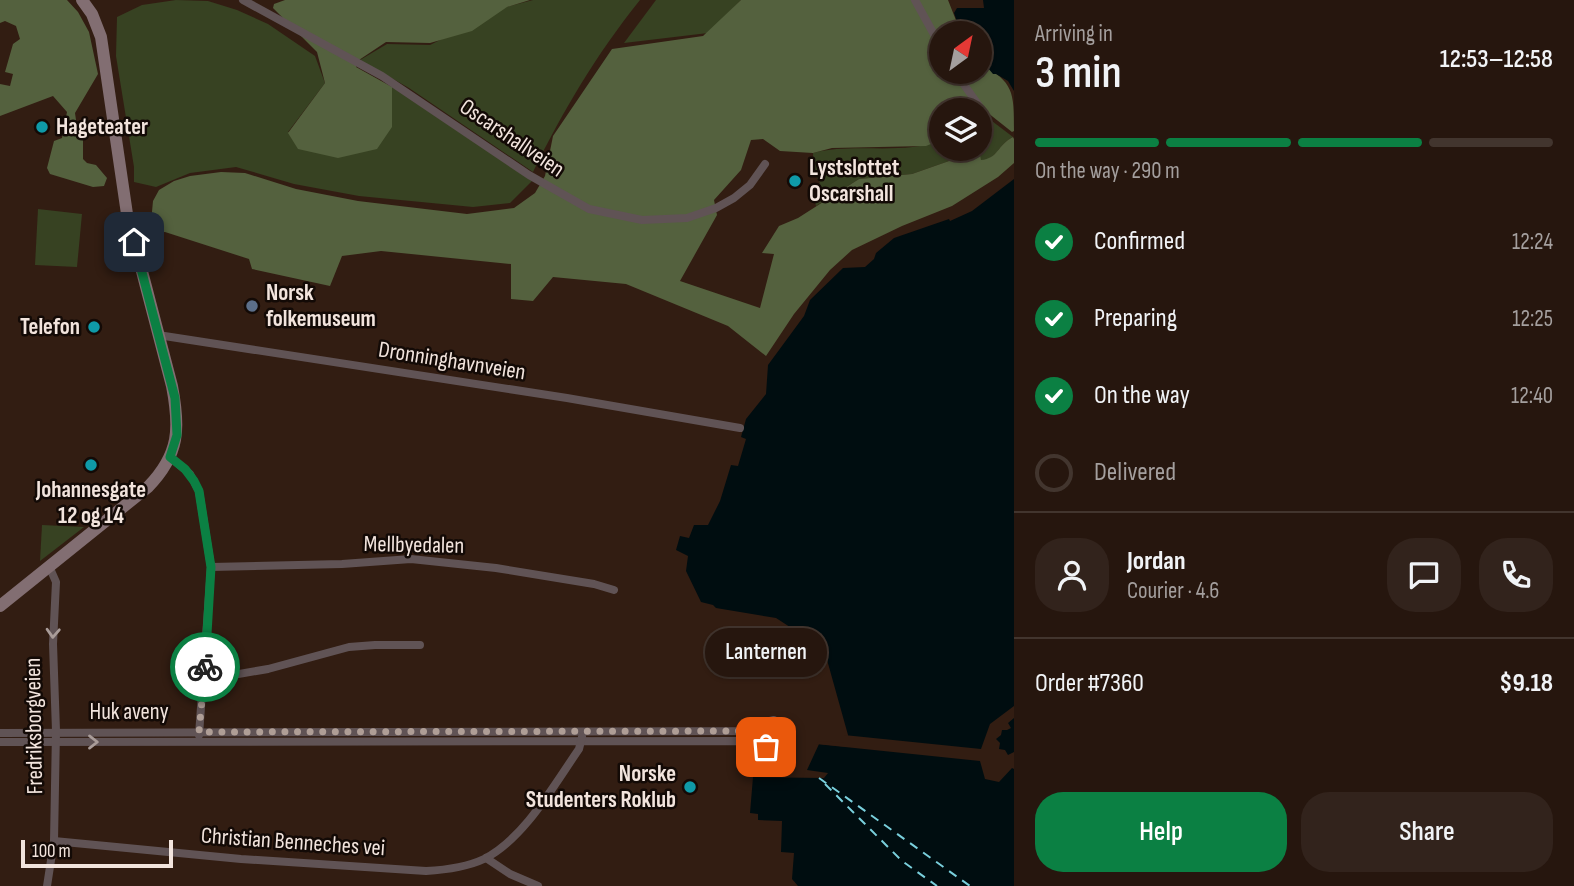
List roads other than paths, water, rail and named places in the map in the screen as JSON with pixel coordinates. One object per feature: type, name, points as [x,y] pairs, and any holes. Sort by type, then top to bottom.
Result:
[{"type":"street","points":[[0,606],[148,487],[170,457],[177,435],[177,413],[124,197],[101,37],[92,14],[82,0]]},
{"type":"street","name":"Oscarshallveien","points":[[243,0],[382,76],[529,175],[589,209],[642,220],[687,218],[716,208],[734,198],[750,185],[765,164]]},
{"type":"street","points":[[915,0],[929,25]]},
{"type":"street","name":"Dronninghavnveien","points":[[158,335],[175,335],[740,428]]},
{"type":"street","points":[[170,457],[190,474],[199,491],[211,567],[199,736]]},
{"type":"street","name":"Mellbyedalen","points":[[211,567],[342,564],[411,559],[496,568],[594,584],[614,590]]},
{"type":"street","name":"Fredriksborgveien","points":[[47,886],[54,841],[56,731],[53,644],[56,582],[49,566]]},
{"type":"street","points":[[204,680],[268,670],[349,648],[420,645]]},
{"type":"street","name":"Huk aveny","points":[[0,733],[56,731],[199,736],[258,742],[756,741],[771,748],[782,745],[788,735],[785,727],[774,720],[766,722],[755,731],[258,731],[199,736],[0,742]]},
{"type":"street","points":[[581,730],[582,741]]},
{"type":"street","points":[[661,741],[662,730]]},
{"type":"street","points":[[258,731],[258,742]]},
{"type":"street","points":[[315,731],[315,742]]},
{"type":"street","points":[[379,731],[379,742]]},
{"type":"street","points":[[445,731],[445,742]]},
{"type":"street","points":[[517,731],[517,741]]},
{"type":"street","name":"Christian Benneches vei","points":[[54,841],[241,859],[444,870],[486,858],[517,834],[555,785],[582,741]]},
{"type":"street","points":[[486,858],[510,874],[538,886]]},
{"type":"place","name":"Hageteater","points":[[42,127]]},
{"type":"place","name":"Lystslottet Oscarshall","points":[[795,181]]},
{"type":"place","name":"Norsk folkemuseum","points":[[252,306]]},
{"type":"place","name":"Telefon","points":[[94,327]]},
{"type":"place","name":"Johannesgate 12 og 14","points":[[91,465]]},
{"type":"place","name":"Lanternen","points":[[766,747]]},
{"type":"place","name":"Norske Studenters Roklub","points":[[690,787]]}]
